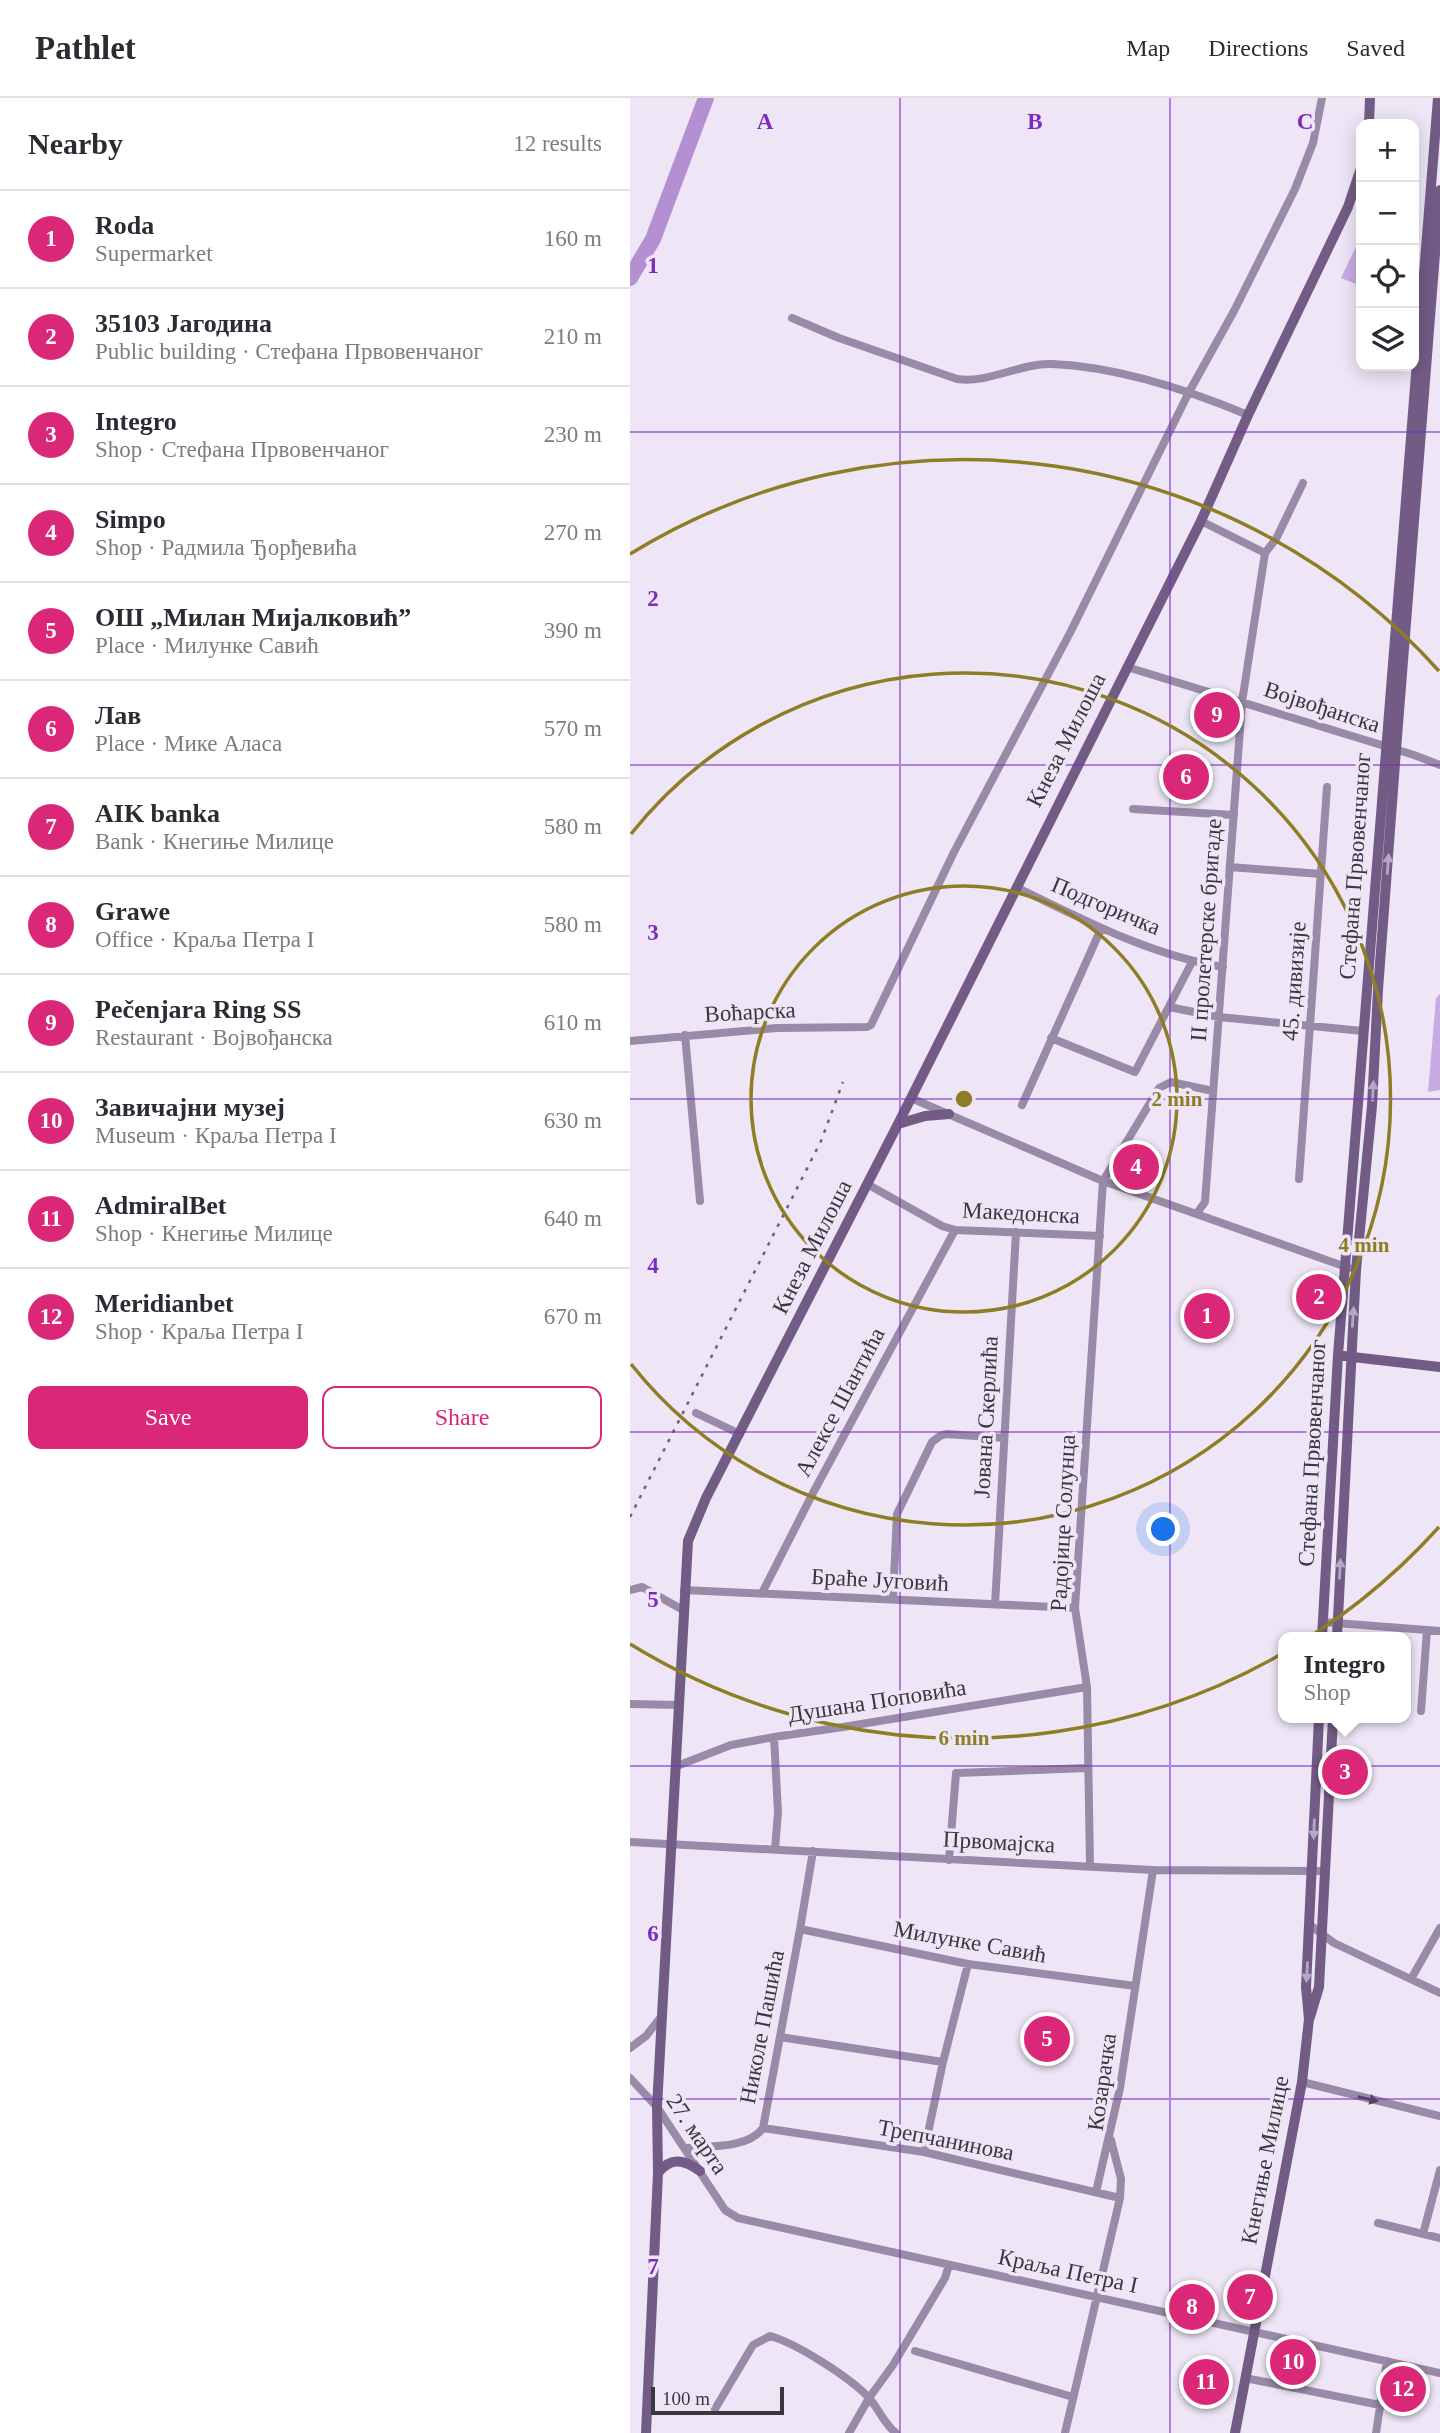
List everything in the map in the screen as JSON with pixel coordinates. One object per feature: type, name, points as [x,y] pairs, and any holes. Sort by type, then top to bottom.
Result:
[{"type":"street","points":[[1189,392],[1234,311],[1295,189],[1313,143],[1321,98]]},
{"type":"street","points":[[1369,119],[1370,98]]},
{"type":"street","name":"Стефана Првовенчаног","points":[[1322,1632],[1338,1355],[1372,1106],[1372,990],[1437,98]]},
{"type":"street","name":"Кнеза Милоша","points":[[646,2433],[658,2173],[657,2107],[673,1843],[686,1553],[691,1531],[1201,521],[1248,415],[1348,206],[1356,182]]},
{"type":"street","name":"Стефана Првовенчаног","points":[[1390,748],[1440,190]]},
{"type":"street","points":[[792,318],[839,338],[964,380],[1036,365],[1051,364],[1102,370],[1189,392],[1248,415]]},
{"type":"street","name":"Воћарска","points":[[630,1041],[778,1028],[872,1025],[954,852],[1071,631],[1189,392]]},
{"type":"street","points":[[1201,521],[1265,553],[1276,539],[1303,483]]},
{"type":"street","name":"II пролетерске бригаде","points":[[1197,1213],[1205,1202],[1242,702],[1265,553]]},
{"type":"street","name":"Војвођанска","points":[[1127,667],[1440,765]]},
{"type":"street","name":"45. дивизије","points":[[1299,1179],[1327,787]]},
{"type":"street","points":[[1133,809],[1234,815]]},
{"type":"street","points":[[1230,867],[1321,874]]},
{"type":"street","name":"Подгоричка","points":[[1016,887],[1101,929],[1192,962],[1223,967]]},
{"type":"street","points":[[1022,1105],[1101,929]]},
{"type":"street","points":[[1051,1038],[1135,1072],[1192,962]]},
{"type":"street","name":"Стефана Првовенчаног","points":[[1337,1632],[1351,1357],[1350,1269],[1363,1031],[1372,990]]},
{"type":"street","points":[[1169,1007],[1219,1017],[1363,1031]]},
{"type":"street","points":[[685,1035],[700,1201]]},
{"type":"street","points":[[1103,1181],[1159,1088],[1171,1082],[1213,1091]]},
{"type":"street","points":[[911,1098],[1103,1181],[1350,1269]]},
{"type":"street","points":[[898,1124],[925,1116],[949,1114]]},
{"type":"street","name":"Радојице Солунца","points":[[1090,1866],[1087,1687],[1075,1608],[1103,1181]]},
{"type":"street","name":"Македонска","points":[[867,1184],[942,1226],[955,1230],[1100,1236]]},
{"type":"street","name":"Алексе Шантића","points":[[762,1593],[820,1479],[955,1230]]},
{"type":"street","name":"Јована Скерлића","points":[[995,1605],[1016,1232]]},
{"type":"street","points":[[1338,1355],[1440,1367]]},
{"type":"street","points":[[696,1413],[740,1434]]},
{"type":"street","points":[[893,1599],[897,1514],[932,1443],[946,1434],[1004,1438]]},
{"type":"street","points":[[630,1590],[642,1587],[683,1610]]},
{"type":"street","name":"Браће Југовић","points":[[684,1590],[1075,1608]]},
{"type":"street","points":[[1323,1622],[1440,1631]]},
{"type":"street","points":[[1421,1711],[1427,1630]]},
{"type":"street","name":"Душана Поповића","points":[[677,1766],[732,1745],[1087,1687]]},
{"type":"street","points":[[630,1704],[679,1705]]},
{"type":"street","points":[[1309,2019],[1319,1987],[1323,1935],[1318,1871],[1319,1723]]},
{"type":"street","points":[[1309,2019],[1307,1987],[1310,1925],[1333,1723]]},
{"type":"street","points":[[774,1737],[778,1812],[775,1849]]},
{"type":"street","points":[[949,1860],[956,1773],[1088,1768]]},
{"type":"street","points":[[630,1842],[673,1843]]},
{"type":"street","name":"Првомајска","points":[[673,1843],[1153,1870],[1318,1871]]},
{"type":"street","name":"Николе Пашића","points":[[685,2148],[741,2142],[752,2139],[763,2128],[813,1850]]},
{"type":"street","name":"Козарачка","points":[[1065,2433],[1120,2198],[1121,2179],[1110,2137],[1153,1870]]},
{"type":"street","points":[[1310,1925],[1323,1935],[1440,1993]]},
{"type":"street","points":[[1411,1979],[1440,1928]]},
{"type":"street","name":"Милунке Савић","points":[[800,1929],[968,1964],[1135,1986]]},
{"type":"street","points":[[924,2152],[968,1964]]},
{"type":"street","points":[[630,2048],[646,2036],[662,2017]]},
{"type":"street","name":"Кнегиње Милице","points":[[1235,2433],[1302,2082],[1309,2019]]},
{"type":"street","points":[[780,2036],[943,2062]]},
{"type":"street","name":"27. марта","points":[[630,2078],[657,2107],[721,2206],[729,2214]]},
{"type":"street","points":[[1302,2082],[1440,2116]]},
{"type":"street","name":"Трепчанинова","points":[[763,2128],[924,2152],[1120,2198]]},
{"type":"street","points":[[1096,2192],[1110,2137]]},
{"type":"street","points":[[658,2173],[667,2164],[677,2161],[683,2161],[700,2171]]},
{"type":"street","points":[[1423,2234],[1440,2170]]},
{"type":"street","name":"Краља Петра I","points":[[729,2214],[775,2228],[1254,2331],[1440,2374]]},
{"type":"street","points":[[1378,2223],[1440,2238]]},
{"type":"street","points":[[849,2433],[945,2278],[948,2265]]},
{"type":"street","points":[[715,2409],[753,2345],[770,2336],[789,2343],[839,2374],[869,2398],[896,2433]]},
{"type":"street","points":[[915,2351],[1073,2397]]},
{"type":"street","points":[[1376,2433],[1387,2361]]},
{"type":"street","points":[[1245,2378],[1380,2405]]},
{"type":"shaded area","points":[[1356,246],[1356,284],[1341,278]]},
{"type":"shaded area","points":[[1440,994],[1440,1090],[1428,1092],[1436,998]]},
{"type":"waterway","points":[[630,278],[653,239],[706,98]]},
{"type":"railway","points":[[630,1517],[821,1141],[843,1082]]},
{"type":"place","name":"Pečenjara Ring SS","points":[[1217,715]]},
{"type":"place","name":"Лав","points":[[1186,777]]},
{"type":"place","name":"Simpo","points":[[1136,1167]]},
{"type":"place","name":"35103 Јагодина","points":[[1319,1297]]},
{"type":"place","name":"Roda","points":[[1207,1316]]},
{"type":"place","name":"Integro","points":[[1345,1772]]},
{"type":"place","name":"ОШ „Милан Мијалковић”","points":[[1047,2039]]},
{"type":"place","name":"AIK banka","points":[[1250,2297]]},
{"type":"place","name":"Grawe","points":[[1192,2307]]},
{"type":"place","name":"Завичајни музеј","points":[[1293,2362]]},
{"type":"place","name":"AdmiralBet","points":[[1206,2382]]},
{"type":"place","name":"Meridianbet","points":[[1403,2389]]}]
